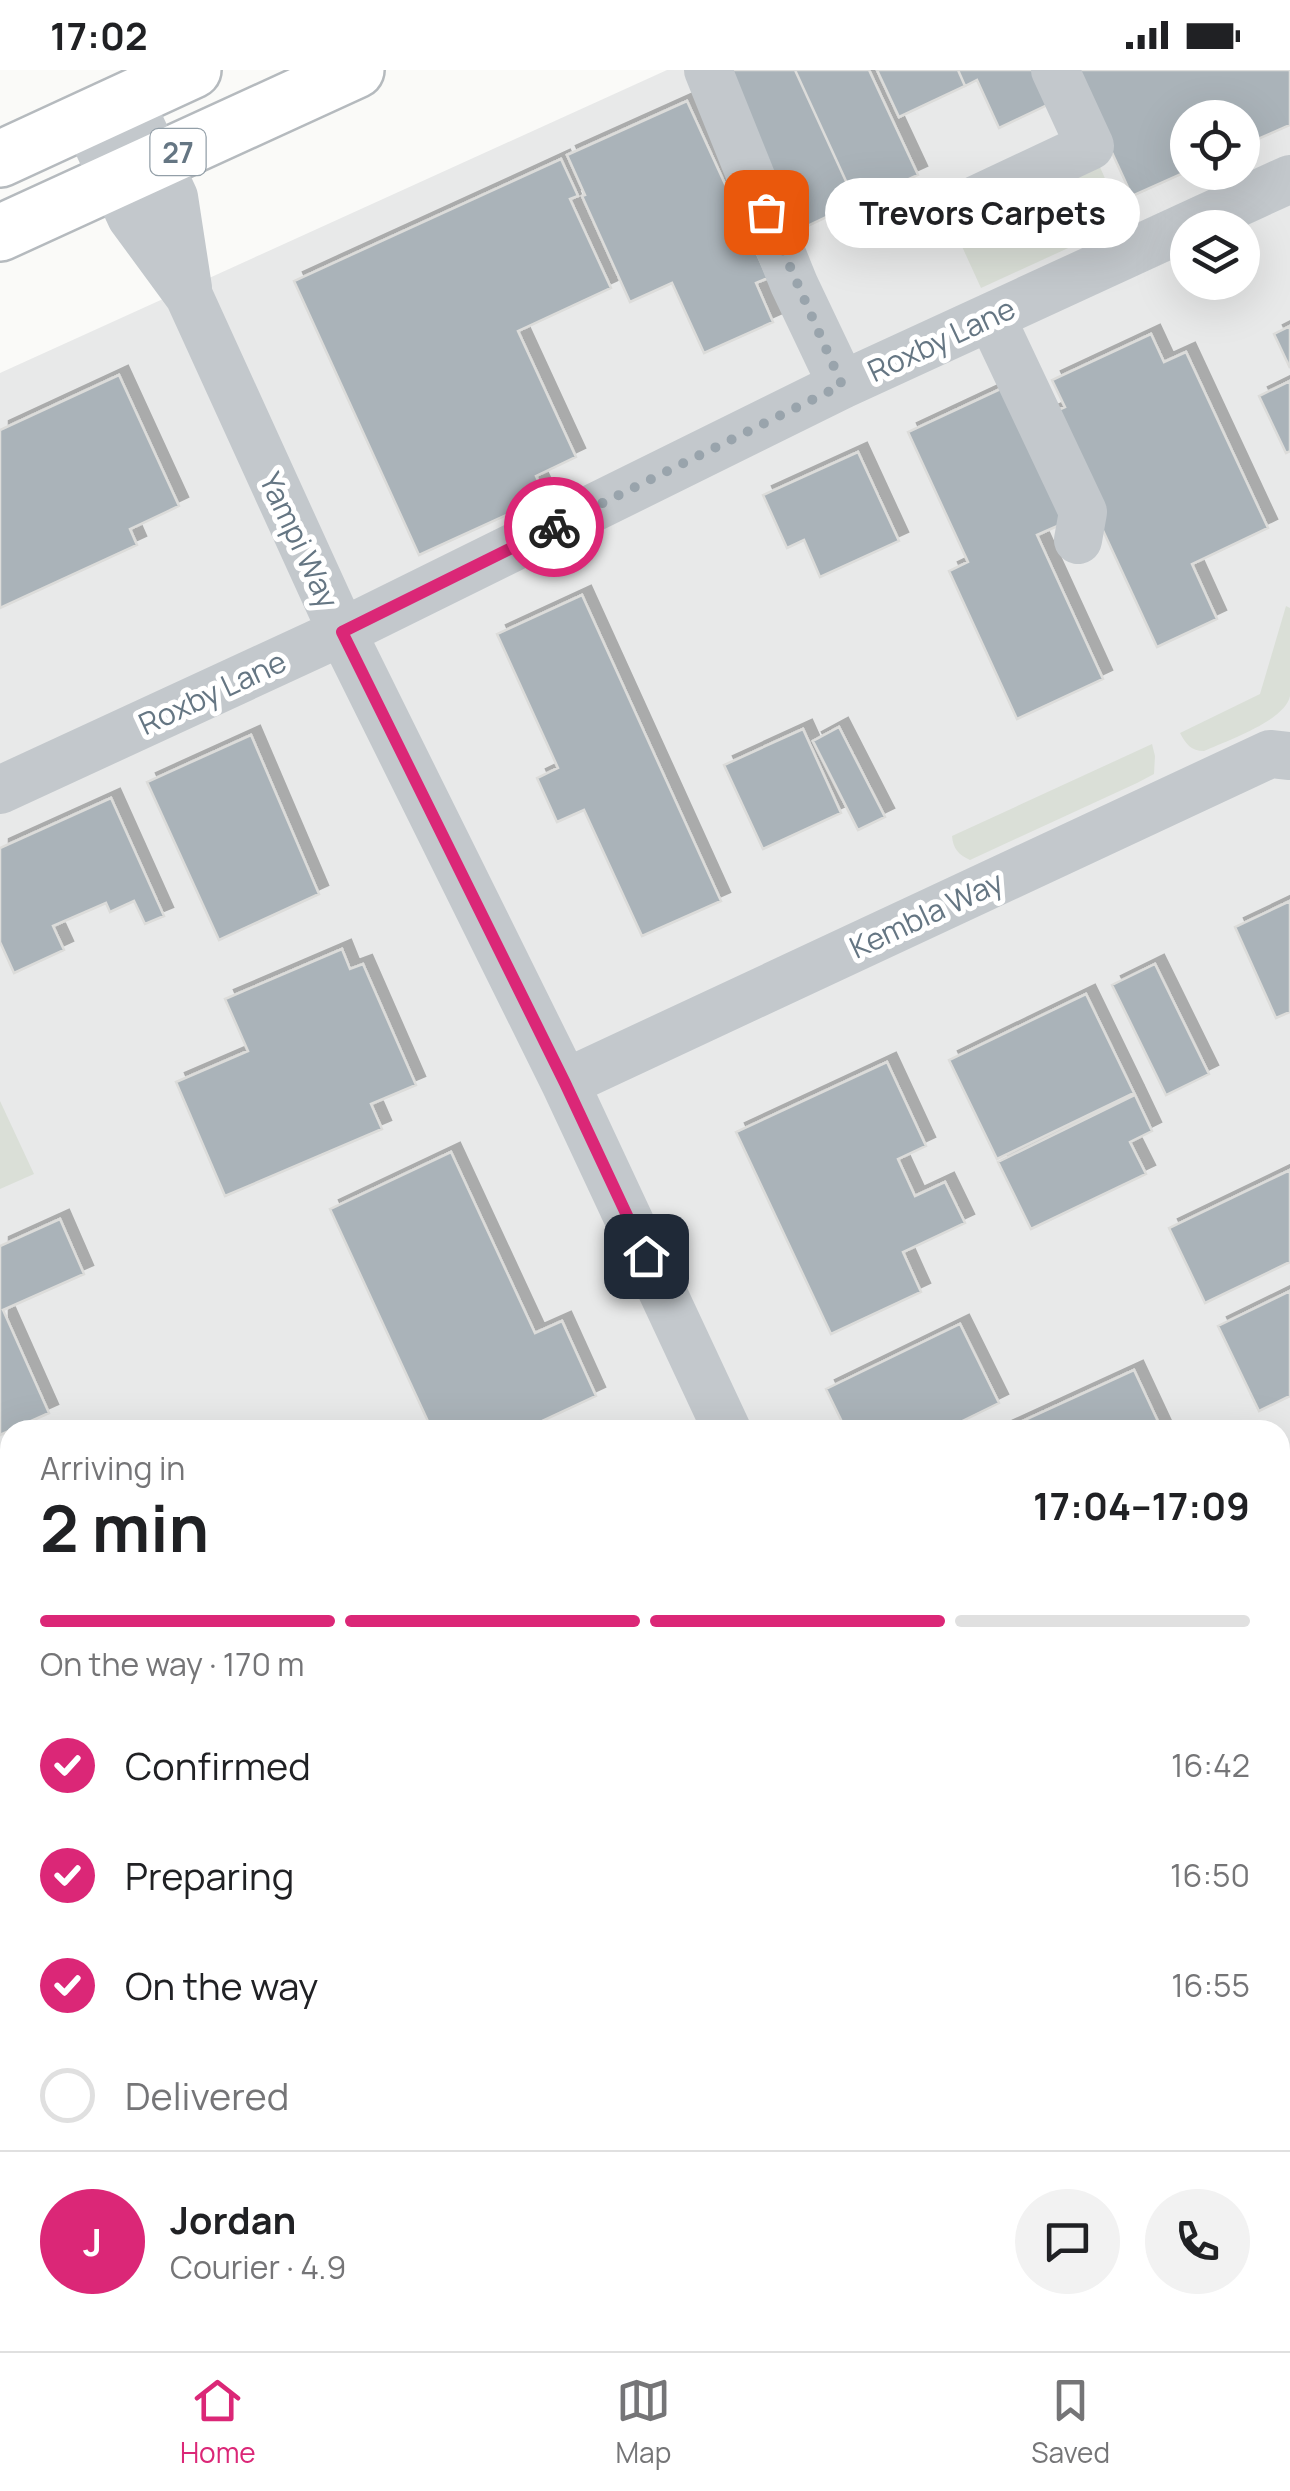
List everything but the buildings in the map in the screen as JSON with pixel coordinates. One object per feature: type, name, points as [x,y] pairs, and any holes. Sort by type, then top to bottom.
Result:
[{"type":"main road","name":"27","points":[[0,158],[193,70]]},
{"type":"main road","name":"27","points":[[0,233],[356,70]]},
{"type":"street","points":[[708,70],[842,385]]},
{"type":"street","points":[[941,216],[1090,146],[1056,70]]},
{"type":"street","name":"Yampi Way","points":[[108,109],[136,171],[174,196],[189,296],[342,632],[565,1083],[722,1420]]},
{"type":"street","name":"Roxby Lane","points":[[0,790],[342,632],[842,385],[930,328],[991,317],[1290,179]]},
{"type":"street","points":[[991,317],[1082,512],[1078,540]]},
{"type":"street","name":"Kembla Way","points":[[565,1083],[1270,754],[1290,756]]},
{"type":"shaded area","points":[[667,70],[1290,70],[1290,1420],[0,1420],[0,373]]},
{"type":"shaded area","points":[[1098,163],[1125,222],[981,288],[954,229]]},
{"type":"shaded area","points":[[1286,606],[1290,608],[1290,696],[1286,705],[1240,736],[1204,751],[1192,748],[1180,733],[1260,694]]},
{"type":"shaded area","points":[[1152,744],[1154,774],[1137,783],[970,860],[955,848],[952,836]]},
{"type":"shaded area","points":[[0,1101],[34,1174],[0,1189]]},
{"type":"way so far","points":[[554,527],[842,385],[794,284],[766,212]]},
{"type":"place","name":"Trevors Carpets","points":[[766,212]]},
{"type":"route","points":[[554,527],[342,632],[646,1256]]}]
